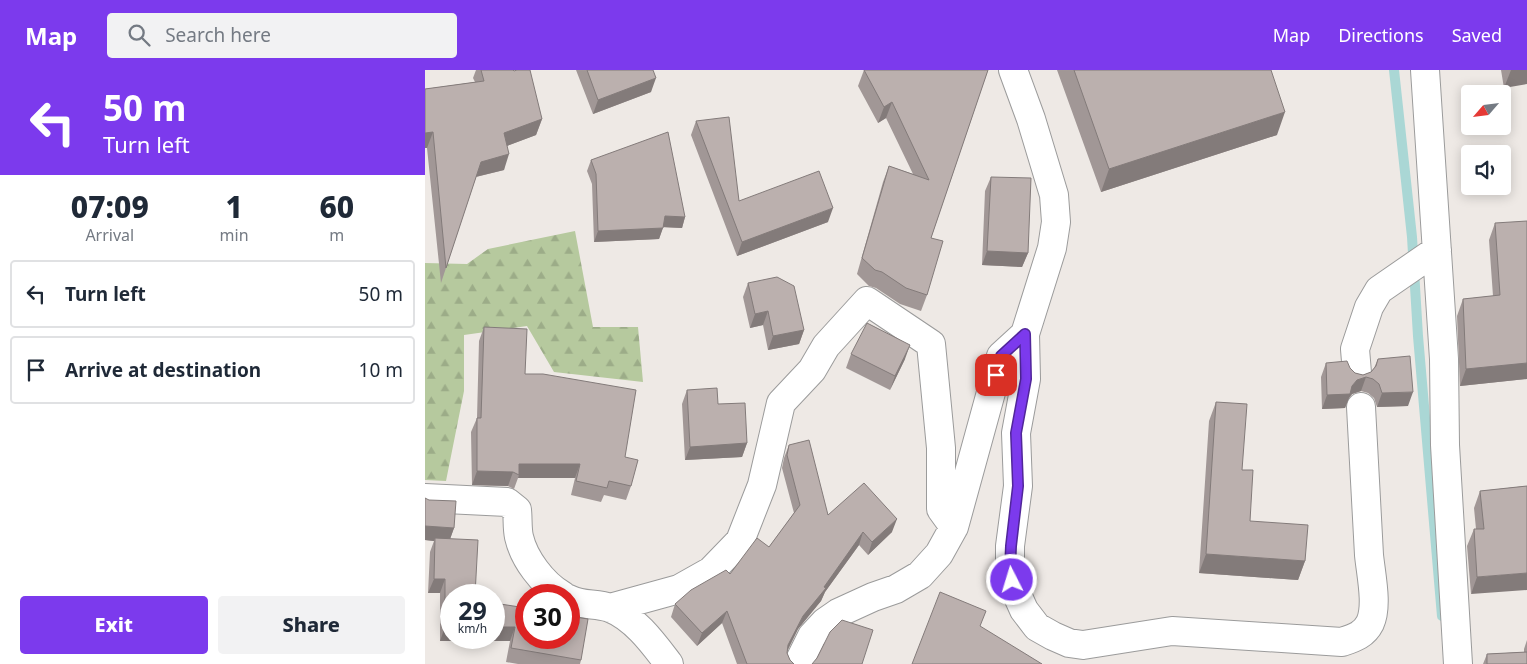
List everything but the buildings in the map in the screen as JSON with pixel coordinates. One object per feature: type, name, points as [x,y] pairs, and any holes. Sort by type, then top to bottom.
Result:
[{"type":"street","points":[[1013,70],[1054,195],[1055,222],[1052,248],[1025,334],[1026,379],[1016,433],[1018,486],[1010,569],[1015,590],[1024,610],[1037,626],[1069,643],[1079,655],[1172,631],[1343,642],[1357,637],[1370,623],[1374,605],[1369,555],[1361,407]]},
{"type":"street","points":[[1425,70],[1444,359],[1446,455],[1458,664]]},
{"type":"street","points":[[1357,373],[1355,349],[1369,307],[1379,290],[1437,250]]},
{"type":"street","points":[[610,608],[679,589],[711,571],[740,541],[762,485],[781,403],[812,370],[826,346],[867,300],[931,344],[941,448],[941,509],[954,527]]},
{"type":"street","points":[[799,664],[811,636],[825,622],[838,613],[896,588],[919,575],[939,554],[954,527],[1001,356],[1025,334]]},
{"type":"street","points":[[425,498],[507,502],[517,510],[519,538],[529,561],[542,580],[547,584]]},
{"type":"street","points":[[580,603],[610,608],[627,616],[669,664]]},
{"type":"green space","points":[[575,231],[593,327],[638,327],[643,382],[554,372],[527,326],[464,335],[464,391],[446,481],[425,480],[425,263],[467,264],[488,249]]},
{"type":"waterway","points":[[1394,70],[1412,237],[1418,336],[1442,616]]},
{"type":"route","points":[[996,375],[1001,356],[1025,334],[1026,379],[1016,433],[1018,486],[1011,546],[1010,569],[1012,580]]}]
